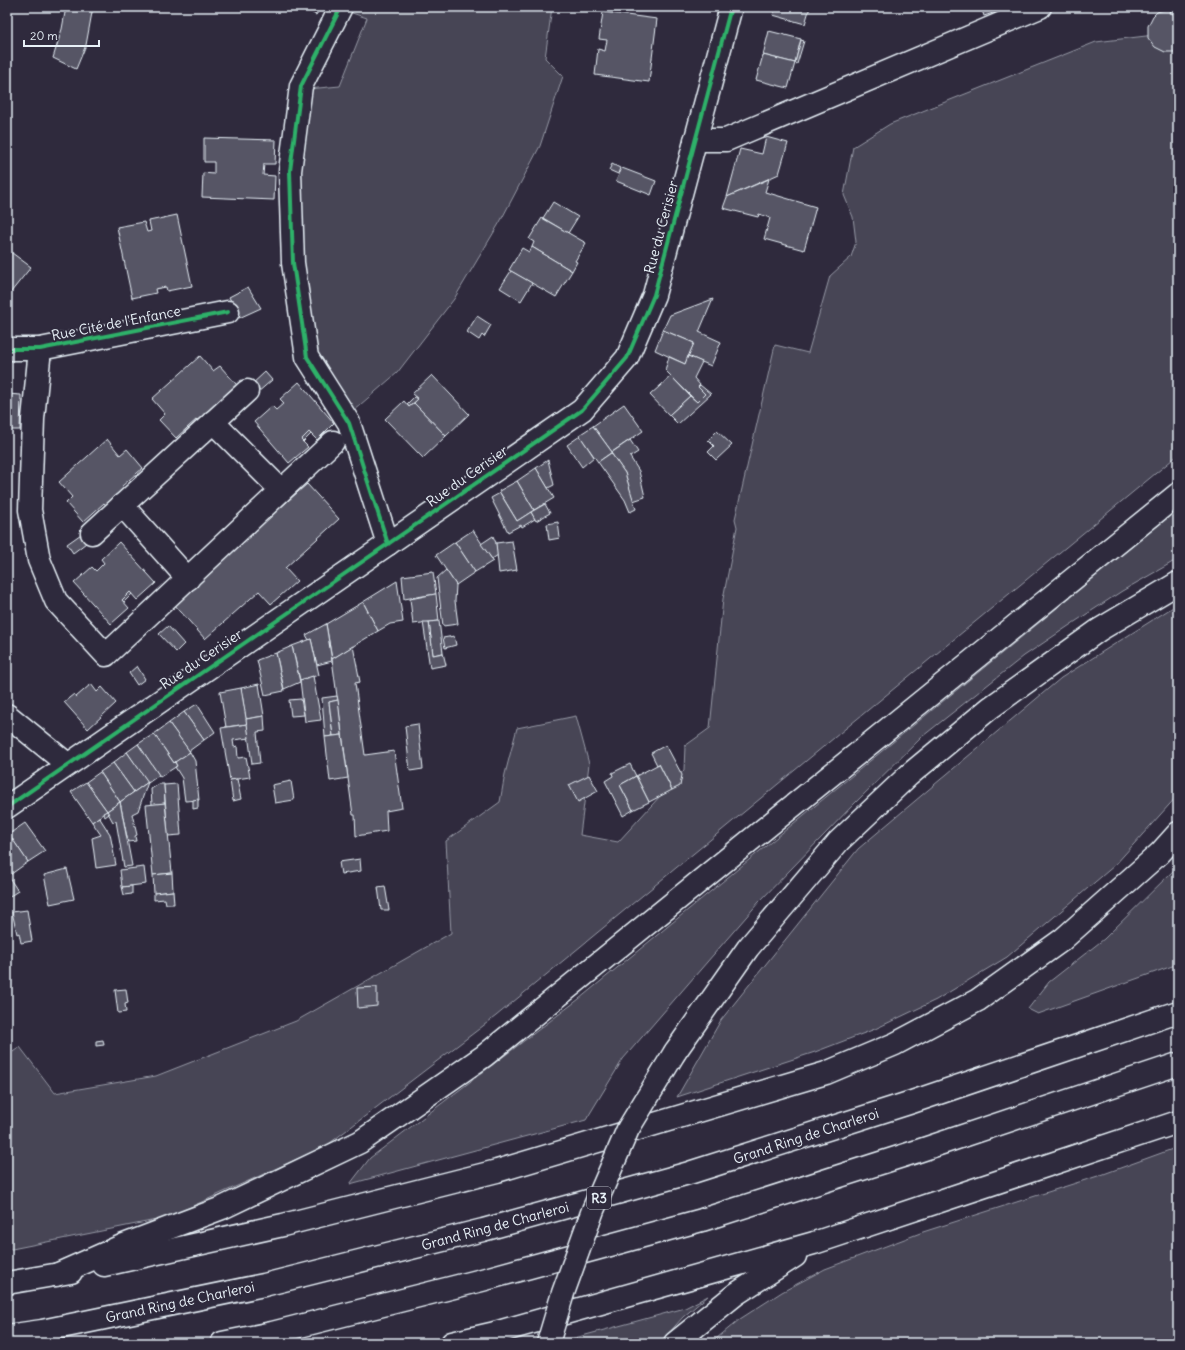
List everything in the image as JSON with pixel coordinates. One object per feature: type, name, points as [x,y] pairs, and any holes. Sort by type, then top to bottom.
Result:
[{"type":"main road","points":[[341,7],[301,86],[290,171],[293,263],[307,357],[349,423],[388,544]]},
{"type":"main road","name":"Rue du Cerisier","points":[[7,807],[67,764],[582,410],[627,358],[654,295],[731,7]]},
{"type":"main road","points":[[696,140],[726,140],[1040,7]]},
{"type":"main road","name":"Rue Cité de l'Enfance","points":[[7,349],[40,350],[228,312]]},
{"type":"main road","name":"Rue Cité de l'Enfance","points":[[40,350],[34,420],[30,510],[39,560],[56,601],[106,655],[333,442]]},
{"type":"main road","points":[[92,533],[247,391]]},
{"type":"main road","points":[[213,422],[281,490]]},
{"type":"main road","points":[[56,1275],[124,1245],[222,1208],[360,1142],[490,1051],[1178,494]]},
{"type":"main road","points":[[122,505],[188,579]]},
{"type":"main road","points":[[548,1343],[563,1293],[596,1204],[628,1130],[675,1052],[748,948],[839,841],[898,786],[990,708],[1099,630],[1178,583]]},
{"type":"main road","points":[[7,716],[67,764]]},
{"type":"main road","points":[[7,1283],[56,1275],[283,1225],[497,1171],[826,1073],[895,1044],[978,1000],[1062,940],[1160,853],[1178,833]]},
{"type":"main road","name":"Grand Ring de Charleroi","points":[[7,1336],[42,1331],[264,1284],[483,1230],[690,1173],[920,1100],[1178,1012]]},
{"type":"main road","points":[[222,1343],[279,1331],[482,1280],[702,1220],[918,1152],[1178,1064]]},
{"type":"main road","points":[[452,1343],[498,1332],[814,1244],[1178,1122]]},
{"type":"main road","points":[[675,1343],[736,1294],[814,1244]]},
{"type":"shaded area","points":[[349,7],[552,7],[545,58],[563,76],[540,146],[500,222],[454,299],[397,373],[353,411],[313,350],[299,266],[298,173],[308,89],[340,86],[367,18],[346,11]]},
{"type":"shaded area","points":[[1171,33],[1178,42],[1178,455],[496,1016],[326,1146],[166,1218],[7,1250],[7,1056],[20,1047],[55,1093],[156,1076],[296,1021],[451,933],[446,841],[500,802],[505,774],[517,728],[576,716],[589,764],[580,835],[618,842],[684,770],[685,746],[710,728],[723,599],[737,527],[735,519],[775,345],[808,353],[830,276],[851,257],[856,242],[853,217],[844,195],[853,147],[890,124],[1096,42]]},
{"type":"shaded area","points":[[1178,509],[1178,559],[1122,591],[1024,656],[923,736],[855,803],[759,902],[623,1059],[586,1120],[350,1184],[370,1158],[579,999]]},
{"type":"shaded area","points":[[1178,604],[1178,795],[1115,865],[1007,957],[936,1000],[875,1029],[815,1052],[677,1097],[721,1020],[858,849],[1061,678]]},
{"type":"shaded area","points":[[1178,866],[1178,964],[1038,1014],[1028,1009],[1049,982],[1104,939]]},
{"type":"shaded area","points":[[1178,1147],[1178,1343],[711,1343],[740,1319],[782,1292],[825,1269],[923,1232],[1101,1175]]},
{"type":"shaded area","points":[[708,1296],[683,1317],[660,1343],[571,1343],[571,1339],[685,1308]]},
{"type":"building","points":[[66,7],[93,7],[86,45],[76,69],[53,58],[62,29]]},
{"type":"building","points":[[302,7],[321,7],[316,15]]},
{"type":"building","points":[[776,7],[810,7],[805,24],[773,15]]},
{"type":"building","points":[[981,7],[997,7],[999,11],[984,16]]},
{"type":"building","points":[[1166,7],[1178,7],[1178,10],[1167,9]]},
{"type":"building","points":[[1168,8],[1178,10],[1177,15],[1170,13],[1171,10],[1167,10]]},
{"type":"building","points":[[1167,9],[1171,10],[1170,13],[1177,15],[1178,11],[1177,52],[1165,52],[1155,47],[1148,38],[1148,26],[1153,16],[1157,12]]},
{"type":"building","points":[[603,12],[657,19],[649,82],[595,75],[598,49],[605,51],[607,40],[599,39]]},
{"type":"building","points":[[769,31],[801,39],[795,63],[763,55]]},
{"type":"building","points":[[801,40],[804,41],[797,64],[795,63]]},
{"type":"building","points":[[763,55],[795,63],[788,88],[756,80]]},
{"type":"building","points":[[766,137],[788,143],[779,174],[727,197],[740,149],[762,154]]},
{"type":"building","points":[[204,138],[276,140],[275,164],[264,164],[263,175],[275,176],[274,200],[202,197],[203,173],[214,174],[214,162],[204,162]]},
{"type":"building","points":[[612,164],[620,168],[618,174],[609,170]]},
{"type":"building","points":[[622,168],[656,181],[651,195],[616,181]]},
{"type":"building","points":[[769,179],[765,192],[816,207],[804,250],[764,239],[770,218],[759,214],[758,217],[723,208],[727,197]]},
{"type":"building","points":[[553,202],[578,217],[568,233],[543,218]]},
{"type":"building","points":[[177,215],[192,286],[167,291],[166,287],[155,289],[156,293],[132,298],[117,227],[144,222],[147,232],[151,231],[149,221]]},
{"type":"building","points":[[542,218],[586,243],[575,261],[577,262],[572,271],[532,247],[534,242],[529,239]]},
{"type":"building","points":[[532,247],[572,271],[556,297],[509,270],[522,248],[529,252]]},
{"type":"building","points":[[8,250],[31,267],[7,297],[7,251]]},
{"type":"building","points":[[511,271],[532,283],[521,301],[500,288]]},
{"type":"building","points":[[248,287],[261,308],[239,318],[229,297]]},
{"type":"building","points":[[713,299],[699,332],[721,342],[711,366],[688,356],[694,343],[663,330],[670,315]]},
{"type":"building","points":[[477,316],[491,325],[484,337],[482,335],[479,340],[467,332]]},
{"type":"building","points":[[663,330],[694,343],[685,364],[655,350]]},
{"type":"building","points":[[200,356],[213,371],[220,366],[237,385],[216,403],[220,408],[201,425],[197,419],[176,438],[159,420],[165,414],[152,399]]},
{"type":"building","points":[[688,356],[702,362],[694,378],[700,385],[698,387],[705,394],[697,402],[665,370],[669,357],[685,364]]},
{"type":"building","points":[[265,372],[272,380],[257,393],[250,386]]},
{"type":"building","points":[[432,375],[469,414],[446,436],[414,403],[418,399],[412,394]]},
{"type":"building","points":[[671,376],[690,396],[669,415],[650,395]]},
{"type":"building","points":[[299,382],[334,423],[317,440],[309,432],[301,440],[308,447],[289,463],[254,422],[272,406],[276,410],[284,403],[280,399]]},
{"type":"building","points":[[700,385],[711,394],[678,424],[669,415],[690,396],[697,402],[705,394],[698,387]]},
{"type":"building","points":[[7,394],[21,395],[20,430],[7,430]]},
{"type":"building","points":[[414,397],[418,399],[409,407],[407,404]]},
{"type":"building","points":[[404,401],[409,407],[414,403],[446,436],[423,458],[385,419]]},
{"type":"building","points":[[624,404],[643,431],[612,452],[593,426]]},
{"type":"building","points":[[593,426],[612,452],[598,462],[579,435]]},
{"type":"building","points":[[717,431],[732,445],[716,460],[708,452],[714,446],[708,440]]},
{"type":"building","points":[[309,432],[311,434],[303,442],[301,440]]},
{"type":"building","points":[[580,436],[594,457],[582,467],[567,445]]},
{"type":"building","points":[[107,439],[120,455],[127,449],[143,468],[122,486],[127,491],[108,508],[104,503],[83,522],[66,503],[72,497],[59,482]]},
{"type":"building","points":[[630,440],[638,452],[630,457],[639,471],[645,497],[633,501],[625,473],[611,453]]},
{"type":"building","points":[[611,453],[625,473],[636,509],[630,512],[625,500],[598,462]]},
{"type":"building","points":[[548,460],[554,485],[548,488],[536,468]]},
{"type":"building","points":[[536,468],[554,498],[534,510],[517,481]]},
{"type":"building","points":[[517,481],[534,510],[517,521],[499,491]]},
{"type":"building","points":[[307,484],[339,519],[285,568],[297,581],[271,604],[259,591],[205,639],[173,603]]},
{"type":"building","points":[[500,493],[517,521],[531,512],[535,519],[522,527],[521,525],[508,532],[491,498]]},
{"type":"building","points":[[545,504],[550,513],[536,521],[531,512]]},
{"type":"building","points":[[558,522],[560,538],[549,540],[547,524]]},
{"type":"building","points":[[473,530],[493,561],[475,572],[455,542]]},
{"type":"building","points":[[84,532],[90,540],[73,553],[67,544]]},
{"type":"building","points":[[493,536],[498,555],[492,559],[481,544]]},
{"type":"building","points":[[512,541],[517,570],[499,573],[496,543]]},
{"type":"building","points":[[119,542],[156,583],[137,600],[130,592],[122,600],[129,608],[111,624],[74,583],[92,567],[96,571],[104,563],[101,559]]},
{"type":"building","points":[[455,542],[475,572],[456,585],[436,555]]},
{"type":"building","points":[[446,570],[456,585],[455,601],[458,624],[443,626],[437,578]]},
{"type":"building","points":[[433,572],[436,594],[404,599],[402,576]]},
{"type":"building","points":[[397,581],[403,622],[390,624],[378,631],[363,602]]},
{"type":"building","points":[[130,592],[132,594],[124,602],[122,600]]},
{"type":"building","points":[[436,594],[439,621],[413,624],[410,599]]},
{"type":"building","points":[[363,602],[378,631],[332,659],[326,624]]},
{"type":"building","points":[[439,621],[443,653],[433,655],[429,622]]},
{"type":"building","points":[[423,622],[429,622],[433,655],[443,653],[446,665],[430,668]]},
{"type":"building","points":[[326,624],[332,661],[317,665],[311,639],[309,640],[306,635]]},
{"type":"building","points":[[168,626],[184,644],[176,652],[159,634]]},
{"type":"building","points":[[454,636],[456,645],[445,648],[443,638]]},
{"type":"building","points":[[311,639],[319,675],[300,680],[292,646]]},
{"type":"building","points":[[292,646],[300,682],[284,689],[276,653]]},
{"type":"building","points":[[353,646],[360,682],[355,683],[365,755],[394,751],[402,808],[386,811],[387,831],[356,836],[355,815],[353,815],[332,659]]},
{"type":"building","points":[[276,653],[284,691],[265,695],[257,660]]},
{"type":"building","points":[[137,666],[145,679],[137,685],[129,673]]},
{"type":"building","points":[[313,676],[321,720],[305,722],[300,680]]},
{"type":"building","points":[[91,684],[97,692],[102,687],[116,703],[88,729],[64,702],[74,694],[76,697]]},
{"type":"building","points":[[259,684],[264,716],[246,719],[241,688]]},
{"type":"building","points":[[241,688],[247,724],[226,727],[220,692]]},
{"type":"building","points":[[337,696],[338,700],[329,702],[333,736],[325,737],[322,698]]},
{"type":"building","points":[[301,699],[304,715],[291,716],[289,700]]},
{"type":"building","points":[[338,700],[342,735],[333,736],[329,702]]},
{"type":"building","points":[[197,704],[215,732],[204,740],[184,712]]},
{"type":"building","points":[[184,712],[204,740],[189,751],[169,723]]},
{"type":"building","points":[[264,716],[265,731],[257,732],[260,763],[252,764],[246,719]]},
{"type":"building","points":[[169,723],[190,752],[174,763],[154,734]]},
{"type":"building","points":[[247,724],[249,738],[233,740],[234,747],[237,746],[238,758],[246,757],[250,777],[230,780],[221,728]]},
{"type":"building","points":[[418,724],[423,769],[410,771],[405,726]]},
{"type":"building","points":[[154,734],[177,766],[160,777],[138,744]]},
{"type":"building","points":[[342,735],[348,778],[330,781],[325,737]]},
{"type":"building","points":[[138,744],[159,775],[148,783],[127,752]]},
{"type":"building","points":[[666,745],[682,775],[680,786],[672,790],[659,764],[657,765],[651,753]]},
{"type":"building","points":[[127,752],[148,782],[134,792],[113,763]]},
{"type":"building","points":[[190,752],[195,761],[199,800],[185,801],[182,778],[175,767],[177,766],[175,762]]},
{"type":"building","points":[[113,763],[134,792],[120,802],[100,772]]},
{"type":"building","points":[[630,764],[636,776],[620,785],[633,810],[623,816],[605,781],[613,776],[612,773]]},
{"type":"building","points":[[659,764],[672,790],[649,802],[636,776]]},
{"type":"building","points":[[100,772],[120,802],[107,811],[86,782]]},
{"type":"building","points":[[589,775],[598,791],[578,802],[569,785]]},
{"type":"building","points":[[636,776],[649,802],[633,810],[620,785]]},
{"type":"building","points":[[237,779],[241,799],[233,801],[230,780]]},
{"type":"building","points":[[291,781],[294,800],[275,803],[272,785]]},
{"type":"building","points":[[86,782],[107,811],[92,822],[71,792]]},
{"type":"building","points":[[148,782],[138,811],[132,814],[137,835],[135,836],[136,841],[128,842],[120,802]]},
{"type":"building","points":[[159,784],[164,784],[165,803],[152,805],[151,789]]},
{"type":"building","points":[[177,784],[181,835],[168,836],[164,785]]},
{"type":"building","points":[[198,799],[198,808],[193,809],[193,800]]},
{"type":"building","points":[[120,802],[132,866],[124,867],[116,821],[113,822],[107,811]]},
{"type":"building","points":[[165,803],[172,873],[153,875],[146,805]]},
{"type":"building","points":[[107,811],[109,814],[105,817],[103,813]]},
{"type":"building","points":[[99,817],[110,834],[116,865],[96,868],[92,838],[101,835],[92,822]]},
{"type":"building","points":[[25,823],[45,851],[28,862],[9,834]]},
{"type":"building","points":[[9,834],[28,862],[7,877],[7,836]]},
{"type":"building","points":[[360,859],[361,871],[341,874],[339,862]]},
{"type":"building","points":[[144,867],[146,884],[122,887],[120,870]]},
{"type":"building","points":[[67,869],[74,899],[50,904],[44,875]]},
{"type":"building","points":[[172,873],[173,891],[154,893],[153,875]]},
{"type":"building","points":[[8,876],[18,891],[7,898],[7,877]]},
{"type":"building","points":[[132,886],[132,894],[124,895],[122,887]]},
{"type":"building","points":[[385,886],[389,910],[381,910],[378,887]]},
{"type":"building","points":[[173,891],[174,904],[166,904],[165,899],[154,900],[154,893]]},
{"type":"building","points":[[27,910],[32,941],[21,943],[19,933],[17,934],[12,912]]},
{"type":"building","points":[[377,987],[377,1006],[358,1008],[357,988]]},
{"type":"building","points":[[126,989],[128,1003],[125,1004],[126,1012],[118,1013],[115,990]]},
{"type":"building","points":[[103,1040],[104,1045],[96,1046],[96,1041]]},
{"type":"cycle path","points":[[341,7],[301,86],[290,171],[293,263],[307,357],[349,423],[388,544]]},
{"type":"cycle path","points":[[7,807],[582,410],[627,358],[654,295],[731,7]]},
{"type":"cycle path","points":[[7,349],[40,349],[228,312]]}]
